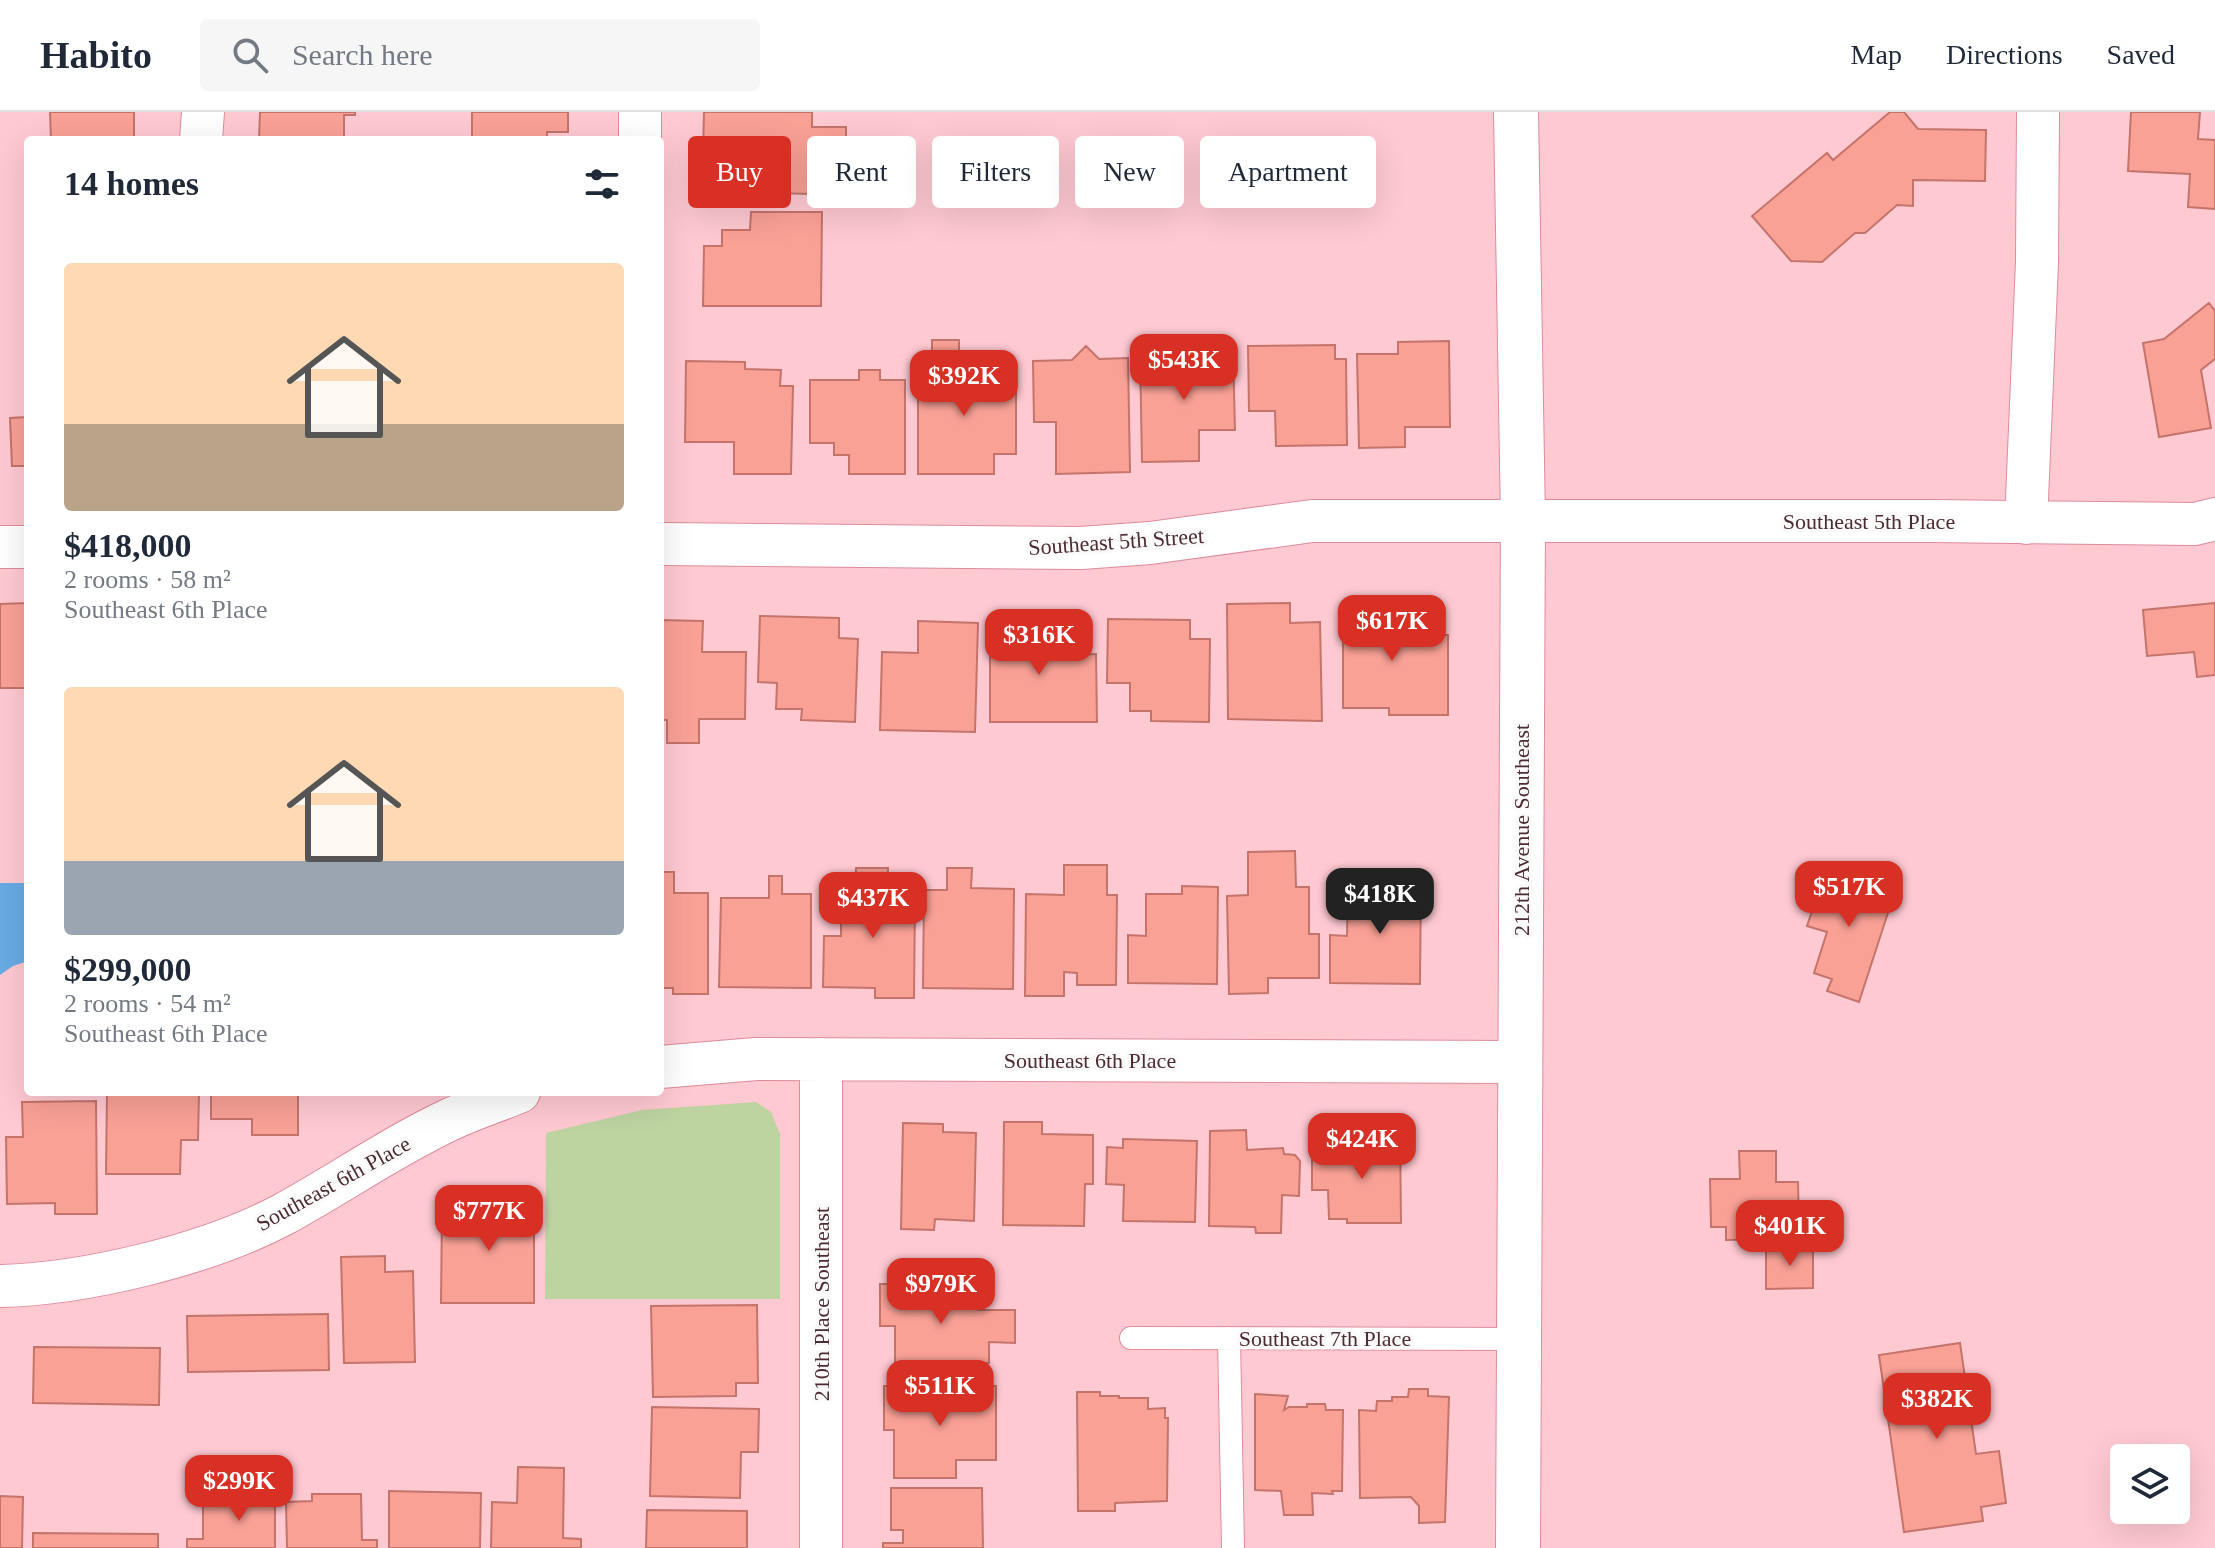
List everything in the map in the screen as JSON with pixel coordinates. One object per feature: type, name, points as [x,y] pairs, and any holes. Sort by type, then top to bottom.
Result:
[{"type":"street","points":[[201,136],[203,112]]},
{"type":"street","points":[[640,112],[640,136]]},
{"type":"street","name":"212th Avenue Southeast","points":[[1516,112],[1523,520],[1518,1548]]},
{"type":"street","points":[[2026,523],[2037,262],[2038,112]]},
{"type":"street","name":"Southeast 5th Place","points":[[1523,520],[2195,524],[2215,519]]},
{"type":"street","name":"Southeast 5th Street","points":[[664,544],[1081,548],[1150,543],[1312,521],[1523,520]]},
{"type":"street","points":[[0,547],[24,547]]},
{"type":"street","name":"Southeast 6th Place","points":[[664,1067],[756,1059],[1520,1062]]},
{"type":"street","name":"210th Place Southeast","points":[[821,1059],[821,1548]]},
{"type":"street","name":"Southeast 6th Place","points":[[0,1286],[84,1276],[216,1243],[280,1216],[452,1119],[509,1096]]},
{"type":"lane","name":"Southeast 7th Place","points":[[1131,1338],[1518,1339]]},
{"type":"lane","points":[[1229,1338],[1233,1548]]},
{"type":"green space","points":[[756,1102],[771,1112],[780,1134],[780,1299],[545,1299],[546,1133],[642,1110]]},
{"type":"water","points":[[0,883],[24,883],[24,962],[0,975]]},
{"type":"building","points":[[50,112],[134,112],[134,136],[51,136]]},
{"type":"building","points":[[260,112],[355,112],[355,115],[344,115],[344,136],[259,136]]},
{"type":"building","points":[[472,112],[568,112],[568,132],[547,132],[547,136],[472,136]]},
{"type":"building","points":[[704,112],[812,112],[812,127],[846,127],[846,136],[807,136],[807,194],[791,193],[791,136],[703,136]]},
{"type":"building","points":[[1890,112],[1904,112],[1918,129],[1986,130],[1985,181],[1913,180],[1913,206],[1897,205],[1865,233],[1855,233],[1822,262],[1791,261],[1752,216],[1827,153],[1833,160]]},
{"type":"building","points":[[2131,112],[2200,112],[2198,139],[2215,140],[2215,209],[2188,207],[2190,174],[2128,171]]},
{"type":"building","points":[[751,212],[822,212],[821,306],[703,306],[704,246],[722,246],[722,230],[750,230]]},
{"type":"building","points":[[2209,303],[2215,311],[2215,359],[2201,370],[2211,428],[2159,437],[2143,343],[2164,339]]},
{"type":"building","points":[[932,340],[959,340],[959,377],[1016,377],[1016,454],[994,454],[994,474],[918,474],[918,388],[932,388]]},
{"type":"building","points":[[1449,341],[1450,427],[1405,427],[1405,447],[1359,448],[1357,354],[1398,354],[1398,342]]},
{"type":"building","points":[[1335,345],[1335,359],[1346,359],[1347,445],[1276,446],[1275,411],[1249,411],[1248,346]]},
{"type":"building","points":[[1086,346],[1099,359],[1128,358],[1130,472],[1056,474],[1056,422],[1034,422],[1033,361],[1072,360]]},
{"type":"building","points":[[1233,351],[1235,430],[1199,430],[1199,461],[1142,462],[1140,353]]},
{"type":"building","points":[[686,361],[745,362],[745,369],[781,370],[780,386],[793,386],[791,474],[734,474],[734,442],[685,442]]},
{"type":"building","points":[[859,370],[880,370],[880,380],[905,380],[905,474],[849,474],[849,455],[834,455],[834,443],[810,443],[810,380],[859,380]]},
{"type":"building","points":[[24,417],[24,466],[12,466],[10,418]]},
{"type":"building","points":[[1343,602],[1399,602],[1399,635],[1448,635],[1448,715],[1389,715],[1389,708],[1343,708]]},
{"type":"building","points":[[24,603],[24,688],[0,688],[0,604]]},
{"type":"building","points":[[1290,603],[1290,623],[1320,622],[1322,721],[1228,719],[1227,604]]},
{"type":"building","points":[[2215,603],[2215,675],[2197,677],[2194,652],[2147,656],[2143,610]]},
{"type":"building","points":[[760,616],[839,618],[839,638],[858,639],[855,722],[801,720],[802,709],[776,709],[777,683],[758,682]]},
{"type":"building","points":[[1108,619],[1190,620],[1190,639],[1210,639],[1209,722],[1151,721],[1151,711],[1130,711],[1130,683],[1107,683]]},
{"type":"building","points":[[664,620],[703,621],[702,652],[746,652],[745,719],[699,719],[699,743],[667,743],[667,720],[664,720]]},
{"type":"building","points":[[918,621],[978,623],[975,732],[880,730],[882,652],[918,653]]},
{"type":"building","points":[[990,622],[1055,622],[1056,655],[1096,654],[1097,722],[990,722]]},
{"type":"building","points":[[1295,851],[1296,887],[1309,887],[1309,934],[1319,934],[1319,978],[1268,978],[1268,993],[1229,994],[1227,896],[1248,895],[1248,852]]},
{"type":"building","points":[[1064,865],[1107,865],[1107,895],[1117,895],[1116,985],[1077,985],[1077,973],[1064,972],[1064,996],[1025,996],[1026,894],[1064,895]]},
{"type":"building","points":[[1827,866],[1896,888],[1859,1002],[1827,991],[1832,979],[1814,973],[1827,932],[1807,926]]},
{"type":"building","points":[[856,868],[888,868],[887,898],[915,898],[914,998],[875,998],[875,988],[823,987],[824,936],[841,936],[841,891],[855,892]]},
{"type":"building","points":[[947,868],[972,868],[971,888],[1014,889],[1013,989],[923,988],[924,890],[947,890]]},
{"type":"building","points":[[664,872],[674,872],[674,893],[708,893],[708,994],[673,994],[673,988],[664,988]]},
{"type":"building","points":[[769,876],[782,876],[782,894],[811,894],[811,988],[719,987],[721,898],[769,898]]},
{"type":"building","points":[[1366,881],[1421,882],[1420,984],[1330,983],[1330,935],[1347,936],[1348,891],[1366,891]]},
{"type":"building","points":[[1182,886],[1218,887],[1217,984],[1128,983],[1128,935],[1146,936],[1146,894],[1182,894]]},
{"type":"building","points":[[107,1096],[199,1096],[198,1140],[181,1140],[180,1174],[106,1174]]},
{"type":"building","points":[[211,1096],[298,1096],[298,1135],[252,1135],[252,1119],[211,1119]]},
{"type":"building","points":[[96,1101],[97,1214],[55,1214],[55,1203],[7,1204],[6,1137],[23,1137],[22,1102]]},
{"type":"building","points":[[1004,1122],[1042,1122],[1042,1134],[1093,1135],[1093,1184],[1085,1184],[1084,1226],[1003,1225]]},
{"type":"building","points":[[903,1123],[943,1124],[943,1132],[976,1133],[974,1221],[935,1219],[934,1230],[901,1229]]},
{"type":"building","points":[[1246,1130],[1247,1150],[1283,1148],[1284,1154],[1295,1155],[1300,1161],[1299,1196],[1282,1195],[1281,1233],[1256,1233],[1255,1227],[1209,1226],[1210,1131]]},
{"type":"building","points":[[1383,1133],[1400,1133],[1401,1223],[1347,1223],[1347,1219],[1329,1219],[1328,1190],[1312,1190],[1312,1149],[1364,1153],[1364,1138],[1383,1137]]},
{"type":"building","points":[[1123,1139],[1197,1141],[1195,1222],[1123,1221],[1124,1185],[1106,1184],[1107,1147],[1123,1148]]},
{"type":"building","points":[[1739,1151],[1776,1151],[1776,1182],[1798,1182],[1799,1223],[1779,1224],[1779,1239],[1726,1240],[1726,1227],[1711,1227],[1710,1179],[1740,1179]]},
{"type":"building","points":[[498,1198],[534,1198],[534,1303],[441,1303],[442,1209],[460,1209],[460,1203],[498,1203]]},
{"type":"building","points":[[1813,1246],[1813,1288],[1766,1289],[1766,1247]]},
{"type":"building","points":[[385,1256],[385,1272],[413,1271],[415,1362],[344,1363],[341,1257]]},
{"type":"building","points":[[880,1284],[978,1284],[978,1310],[1015,1310],[1015,1343],[989,1342],[989,1363],[942,1363],[942,1375],[895,1375],[895,1326],[880,1326]]},
{"type":"building","points":[[757,1305],[758,1383],[736,1383],[736,1396],[653,1397],[651,1306]]},
{"type":"building","points":[[328,1314],[329,1370],[188,1372],[187,1316]]},
{"type":"building","points":[[1960,1343],[1976,1454],[1999,1451],[2006,1503],[1981,1507],[1983,1521],[1904,1532],[1879,1355]]},
{"type":"building","points":[[34,1347],[160,1348],[159,1405],[33,1403]]},
{"type":"building","points":[[884,1386],[996,1386],[996,1460],[956,1460],[956,1478],[894,1478],[894,1430],[884,1430]]},
{"type":"building","points":[[1409,1389],[1428,1389],[1428,1396],[1449,1397],[1445,1522],[1419,1523],[1419,1506],[1411,1497],[1360,1498],[1359,1410],[1376,1411],[1377,1401],[1408,1397]]},
{"type":"building","points":[[1077,1392],[1100,1392],[1100,1396],[1119,1398],[1148,1398],[1148,1409],[1165,1408],[1165,1418],[1168,1418],[1167,1501],[1115,1503],[1115,1511],[1078,1511]]},
{"type":"building","points":[[1255,1394],[1288,1396],[1284,1410],[1307,1407],[1307,1404],[1325,1404],[1326,1410],[1343,1410],[1342,1491],[1312,1493],[1313,1515],[1284,1515],[1281,1491],[1255,1490]]},
{"type":"building","points":[[652,1407],[759,1409],[758,1452],[741,1452],[740,1498],[650,1496]]},
{"type":"building","points":[[518,1467],[564,1468],[563,1538],[581,1539],[581,1548],[491,1548],[492,1502],[517,1503]]},
{"type":"building","points":[[891,1488],[982,1488],[983,1548],[883,1548],[883,1543],[903,1543],[903,1530],[891,1530]]},
{"type":"building","points":[[244,1491],[275,1491],[275,1548],[187,1548],[187,1539],[203,1539],[203,1500],[244,1500]]},
{"type":"building","points":[[389,1491],[481,1493],[480,1548],[389,1548]]},
{"type":"building","points":[[312,1494],[361,1494],[362,1540],[377,1540],[377,1548],[287,1548],[286,1502],[312,1501]]},
{"type":"building","points":[[0,1496],[23,1497],[22,1548],[0,1548]]},
{"type":"building","points":[[647,1510],[747,1511],[747,1548],[646,1548]]},
{"type":"building","points":[[33,1533],[158,1534],[158,1548],[33,1548]]}]
